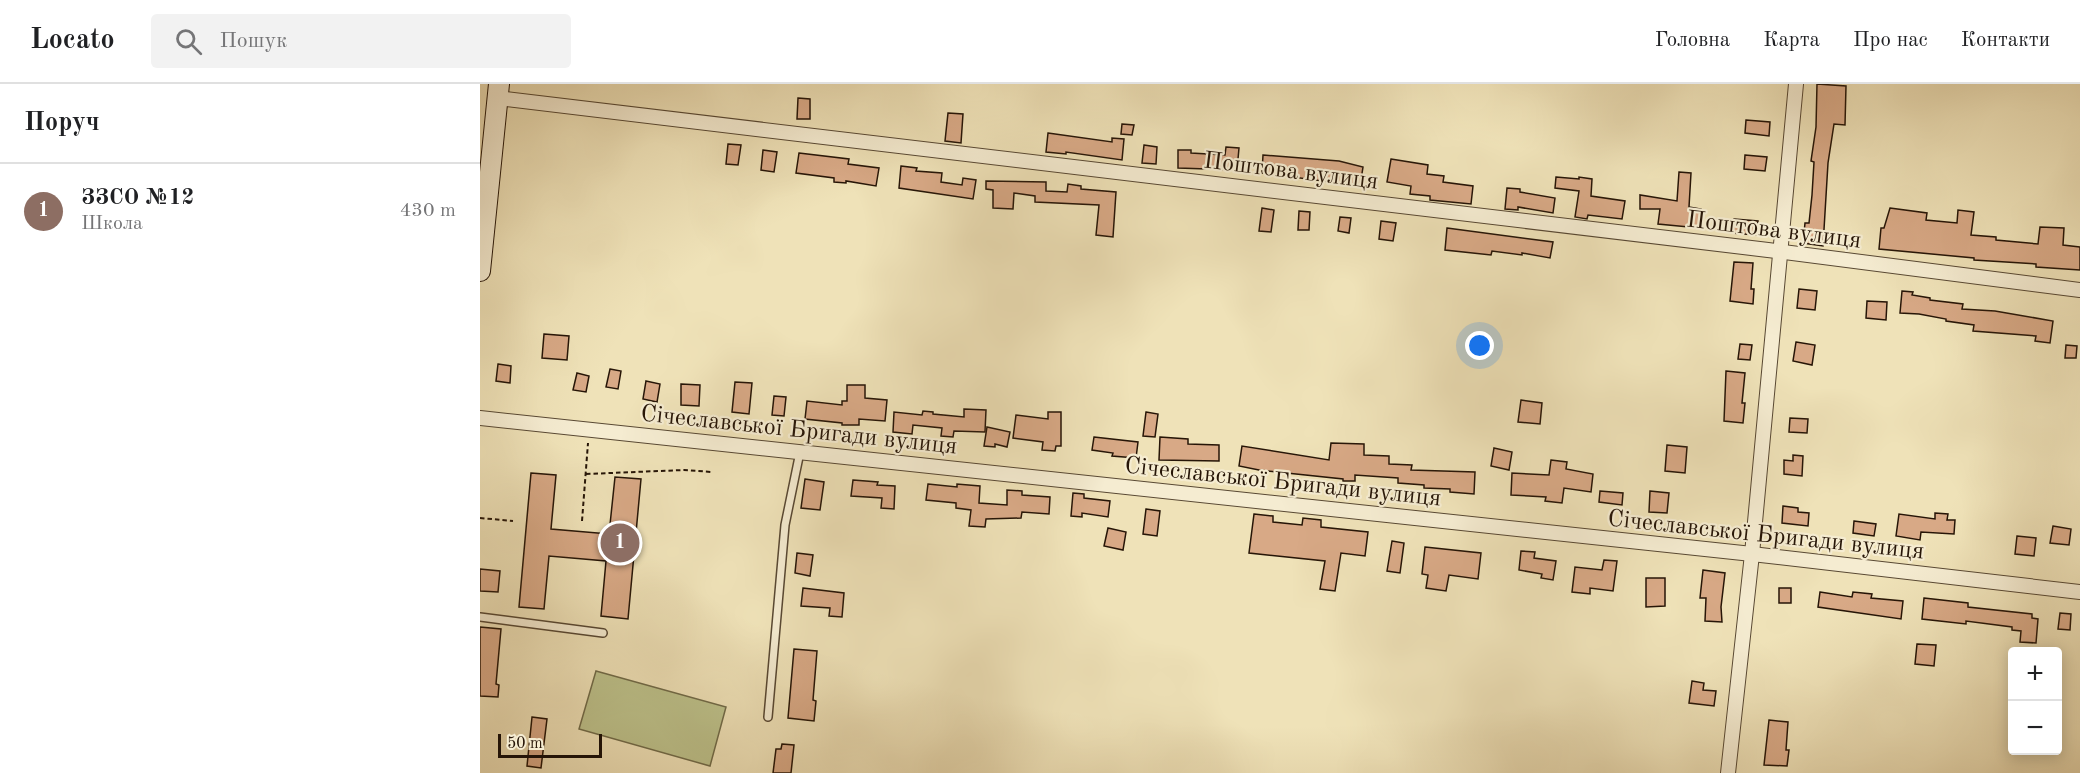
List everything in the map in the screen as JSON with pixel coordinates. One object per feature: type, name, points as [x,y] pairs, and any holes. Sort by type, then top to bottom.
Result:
[{"type":"street","points":[[1728,773],[1752,554],[1796,84]]},
{"type":"street","points":[[480,272],[498,91]]},
{"type":"street","name":"Поштова вулиця","points":[[498,91],[2080,290]]},
{"type":"street","name":"Січеславської Бригади вулиця","points":[[480,418],[1752,554],[2080,592]]},
{"type":"lane","points":[[768,717],[785,525],[800,452]]},
{"type":"lane","points":[[480,617],[603,633]]},
{"type":"path","points":[[582,521],[590,430]]},
{"type":"path","points":[[586,474],[684,470],[712,472]]},
{"type":"path","points":[[480,518],[513,521]]},
{"type":"green space","points":[[596,671],[726,707],[710,766],[579,729]]},
{"type":"building","points":[[1817,84],[1846,86],[1845,125],[1834,124],[1828,163],[1823,246],[1803,243],[1805,223],[1809,223],[1812,195],[1814,162],[1811,161],[1816,127]]},
{"type":"building","points":[[798,98],[810,99],[810,119],[797,119]]},
{"type":"building","points":[[948,113],[963,114],[961,143],[945,141]]},
{"type":"building","points":[[1746,120],[1770,122],[1769,136],[1745,133]]},
{"type":"building","points":[[1122,124],[1134,125],[1132,135],[1121,134]]},
{"type":"building","points":[[1048,133],[1112,142],[1112,138],[1124,139],[1122,160],[1066,152],[1066,154],[1046,152]]},
{"type":"building","points":[[728,144],[741,145],[738,165],[726,164]]},
{"type":"building","points":[[1144,145],[1157,147],[1156,164],[1142,163]]},
{"type":"building","points":[[1226,147],[1239,148],[1237,170],[1178,168],[1178,150],[1225,155]]},
{"type":"building","points":[[763,150],[777,152],[774,172],[761,170]]},
{"type":"building","points":[[799,153],[849,159],[848,164],[879,168],[876,186],[846,181],[846,183],[834,182],[834,178],[796,173]]},
{"type":"building","points":[[1263,155],[1339,161],[1363,167],[1360,186],[1262,173]]},
{"type":"building","points":[[1745,155],[1767,157],[1765,171],[1744,169]]},
{"type":"building","points":[[1391,159],[1428,165],[1427,174],[1444,176],[1443,182],[1473,186],[1471,204],[1430,200],[1430,196],[1410,194],[1411,186],[1387,182]]},
{"type":"building","points":[[901,166],[917,168],[916,171],[942,173],[941,182],[962,185],[963,178],[976,180],[973,199],[899,188]]},
{"type":"building","points":[[1679,172],[1691,173],[1689,207],[1701,209],[1699,228],[1658,224],[1660,209],[1640,209],[1640,195],[1677,201]]},
{"type":"building","points":[[1556,177],[1592,179],[1591,196],[1625,201],[1622,219],[1588,215],[1587,219],[1575,217],[1579,191],[1555,188]]},
{"type":"building","points":[[986,181],[1046,182],[1046,191],[1067,192],[1068,184],[1081,186],[1081,189],[1116,192],[1113,237],[1096,235],[1099,205],[1035,202],[1035,196],[1014,193],[1013,209],[993,208],[993,190],[986,189]]},
{"type":"building","points":[[1507,188],[1555,198],[1553,213],[1518,207],[1518,210],[1505,209]]},
{"type":"building","points":[[1262,208],[1274,210],[1271,232],[1259,231]]},
{"type":"building","points":[[1890,208],[1927,213],[1926,220],[1957,223],[1958,210],[1974,212],[1971,235],[1996,237],[1996,240],[2038,244],[2040,227],[2064,228],[2063,245],[2080,247],[2080,270],[1879,249],[1881,228],[1884,228]]},
{"type":"building","points":[[1299,211],[1310,212],[1309,230],[1298,230]]},
{"type":"building","points":[[1340,217],[1351,218],[1349,233],[1338,231]]},
{"type":"building","points":[[1734,219],[1758,221],[1756,235],[1732,233]]},
{"type":"building","points":[[1381,221],[1396,223],[1393,241],[1379,239]]},
{"type":"building","points":[[1447,228],[1553,242],[1550,258],[1522,253],[1522,255],[1492,251],[1491,255],[1445,250]]},
{"type":"building","points":[[1734,262],[1753,263],[1751,289],[1754,289],[1753,304],[1730,301]]},
{"type":"building","points":[[1799,289],[1817,291],[1815,310],[1797,308]]},
{"type":"building","points":[[1902,291],[1913,292],[1912,295],[1930,298],[1930,300],[1963,304],[1962,309],[1995,311],[2053,321],[2050,343],[2035,341],[2036,336],[1973,331],[1974,325],[1919,314],[1900,313]]},
{"type":"building","points":[[1867,301],[1887,302],[1886,320],[1866,318]]},
{"type":"building","points":[[544,334],[569,336],[567,360],[542,358]]},
{"type":"building","points":[[1796,342],[1815,345],[1812,365],[1793,361]]},
{"type":"building","points":[[1740,344],[1752,345],[1750,360],[1738,359]]},
{"type":"building","points":[[2066,345],[2077,346],[2076,358],[2065,358]]},
{"type":"building","points":[[498,364],[511,366],[510,383],[496,381]]},
{"type":"building","points":[[610,369],[621,371],[618,389],[606,387]]},
{"type":"building","points":[[1726,371],[1745,373],[1743,423],[1724,421]]},
{"type":"building","points":[[577,373],[589,376],[586,392],[573,390]]},
{"type":"building","points":[[646,381],[660,384],[657,402],[643,399]]},
{"type":"building","points":[[735,382],[752,383],[749,414],[732,412]]},
{"type":"building","points":[[681,384],[700,385],[699,406],[681,405]]},
{"type":"building","points":[[847,385],[865,385],[865,398],[887,400],[885,421],[859,419],[859,425],[842,425],[842,423],[805,419],[807,401],[842,405],[842,401],[847,401]]},
{"type":"building","points":[[774,396],[786,397],[784,416],[772,415]]},
{"type":"building","points":[[1521,400],[1542,403],[1540,424],[1518,422]]},
{"type":"building","points":[[964,409],[986,410],[985,432],[954,431],[953,437],[941,436],[942,428],[913,425],[912,434],[893,432],[894,412],[922,415],[923,411],[964,417]]},
{"type":"building","points":[[1048,412],[1061,412],[1061,446],[1056,446],[1055,451],[1042,450],[1043,442],[1013,438],[1016,415],[1048,419]]},
{"type":"building","points":[[1146,412],[1158,414],[1155,437],[1143,436]]},
{"type":"building","points":[[1790,418],[1808,419],[1807,433],[1789,432]]},
{"type":"building","points":[[987,427],[1010,432],[1007,447],[995,444],[995,447],[984,446]]},
{"type":"building","points":[[1094,437],[1138,442],[1136,458],[1112,456],[1113,453],[1092,450]]},
{"type":"building","points":[[1160,437],[1188,439],[1188,444],[1219,445],[1219,461],[1159,460]]},
{"type":"building","points":[[1331,443],[1364,444],[1364,455],[1389,456],[1389,464],[1412,465],[1411,470],[1475,472],[1474,494],[1398,483],[1398,478],[1355,475],[1355,481],[1343,481],[1343,479],[1239,466],[1242,446],[1329,460]]},
{"type":"building","points":[[1667,445],[1687,447],[1685,473],[1665,471]]},
{"type":"building","points":[[1494,448],[1512,452],[1509,470],[1491,466]]},
{"type":"building","points":[[1793,455],[1803,456],[1802,476],[1784,474],[1784,460],[1793,461]]},
{"type":"building","points":[[1551,460],[1567,462],[1566,469],[1593,474],[1591,492],[1564,488],[1562,503],[1545,501],[1546,497],[1511,495],[1512,473],[1549,475]]},
{"type":"building","points":[[531,473],[556,475],[551,529],[609,534],[615,477],[641,479],[628,619],[601,616],[606,561],[549,556],[544,609],[519,607]]},
{"type":"building","points":[[805,479],[824,482],[820,510],[801,508]]},
{"type":"building","points":[[853,480],[895,486],[894,509],[881,508],[882,498],[851,496]]},
{"type":"building","points":[[928,484],[957,487],[957,484],[980,486],[979,503],[1007,505],[1007,490],[1022,491],[1022,495],[1050,497],[1049,514],[1022,512],[1021,518],[986,519],[985,527],[969,526],[971,510],[956,508],[956,503],[926,500]]},
{"type":"building","points":[[1600,491],[1623,493],[1622,505],[1599,502]]},
{"type":"building","points":[[1650,491],[1669,493],[1667,513],[1649,512]]},
{"type":"building","points":[[1073,493],[1084,494],[1084,498],[1110,501],[1108,517],[1082,513],[1082,517],[1071,516]]},
{"type":"building","points":[[1783,506],[1798,508],[1798,512],[1809,513],[1808,526],[1782,523]]},
{"type":"building","points":[[1146,509],[1160,511],[1157,536],[1143,534]]},
{"type":"building","points":[[1935,513],[1948,514],[1947,520],[1955,520],[1954,534],[1921,532],[1920,540],[1896,536],[1899,514],[1935,519]]},
{"type":"building","points":[[1254,514],[1273,516],[1273,522],[1302,525],[1303,518],[1321,520],[1321,527],[1368,532],[1365,556],[1341,553],[1335,591],[1320,589],[1325,561],[1249,553]]},
{"type":"building","points":[[1854,521],[1876,524],[1874,536],[1853,533]]},
{"type":"building","points":[[2053,526],[2071,529],[2069,545],[2050,543]]},
{"type":"building","points":[[1108,528],[1126,532],[1123,550],[1104,546]]},
{"type":"building","points":[[2017,536],[2036,538],[2034,556],[2015,554]]},
{"type":"building","points":[[1392,541],[1404,543],[1400,573],[1387,571]]},
{"type":"building","points":[[1425,547],[1481,553],[1478,579],[1449,575],[1446,591],[1426,588],[1428,575],[1422,574]]},
{"type":"building","points":[[1521,551],[1535,552],[1534,558],[1556,561],[1553,580],[1541,578],[1542,574],[1519,570]]},
{"type":"building","points":[[797,553],[813,555],[810,576],[795,573]]},
{"type":"building","points":[[1604,560],[1617,561],[1613,591],[1590,588],[1590,594],[1572,592],[1575,567],[1602,570]]},
{"type":"building","points":[[480,569],[500,571],[498,592],[480,591]]},
{"type":"building","points":[[1703,570],[1725,573],[1721,607],[1722,622],[1705,621],[1706,598],[1700,598]]},
{"type":"building","points":[[1646,578],[1665,578],[1665,606],[1646,607]]},
{"type":"building","points":[[803,588],[844,593],[842,617],[829,616],[830,608],[801,606]]},
{"type":"building","points":[[1779,588],[1791,588],[1791,603],[1779,603]]},
{"type":"building","points":[[1820,592],[1852,597],[1853,592],[1872,594],[1871,598],[1903,601],[1901,619],[1818,607]]},
{"type":"building","points":[[1924,598],[1968,603],[1968,607],[2032,614],[2032,618],[2038,619],[2036,643],[2020,642],[2021,631],[2012,630],[2012,627],[1966,621],[1966,624],[1922,619]]},
{"type":"building","points":[[2060,613],[2071,614],[2070,630],[2058,629]]},
{"type":"building","points":[[480,627],[501,629],[496,684],[499,685],[498,697],[480,696]]},
{"type":"building","points":[[1917,644],[1936,645],[1934,666],[1915,664]]},
{"type":"building","points":[[794,649],[817,651],[813,700],[816,701],[814,721],[788,718]]},
{"type":"building","points":[[1692,681],[1704,683],[1703,690],[1716,691],[1714,706],[1689,703]]},
{"type":"building","points":[[532,717],[547,719],[541,768],[527,766]]},
{"type":"building","points":[[1769,720],[1788,722],[1787,766],[1764,765]]},
{"type":"building","points":[[782,744],[794,745],[791,773],[773,773],[776,749],[781,749]]},
{"type":"place","name":"ЗЗСО №12","points":[[620,543]]}]
